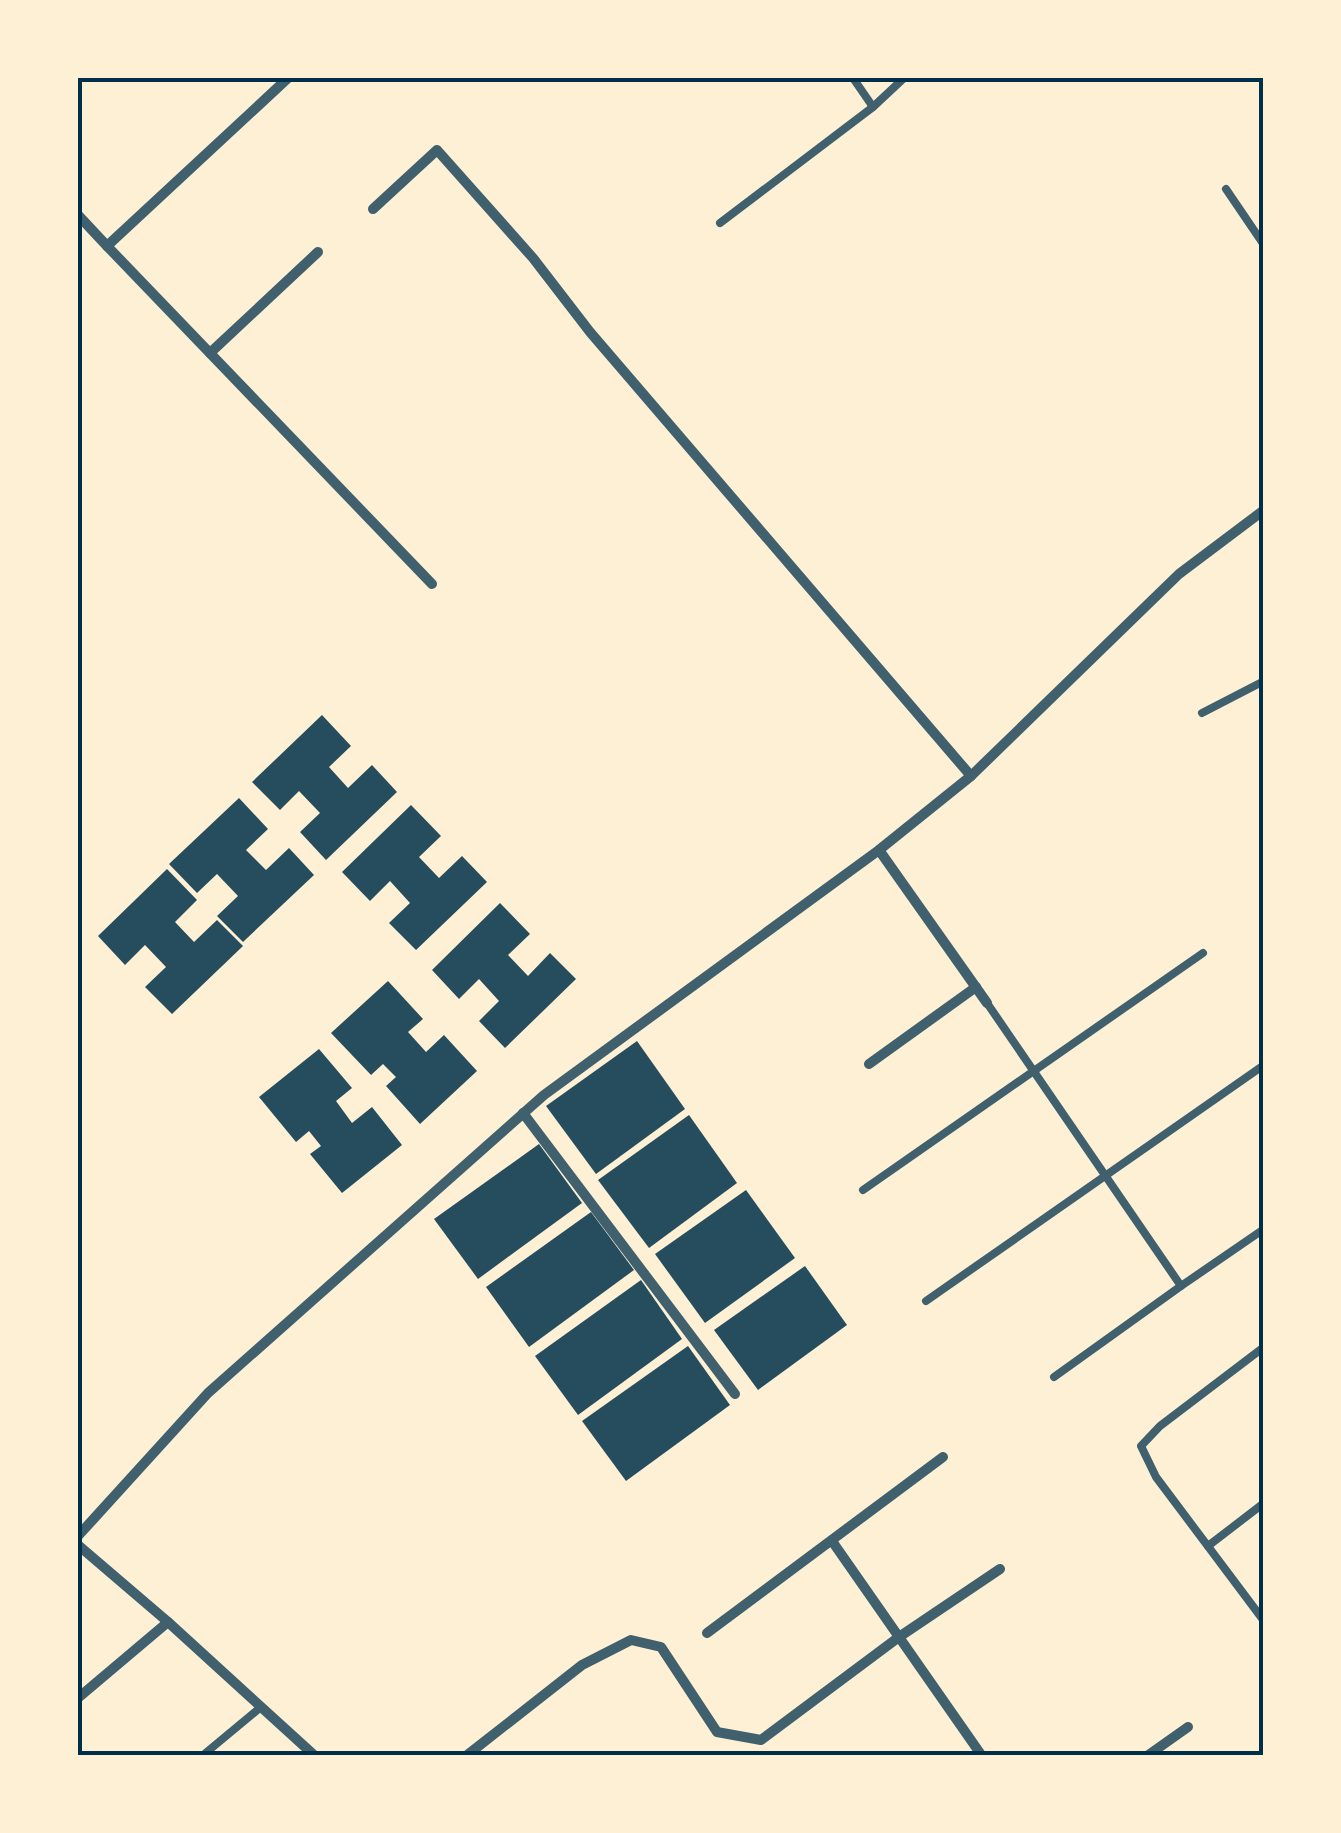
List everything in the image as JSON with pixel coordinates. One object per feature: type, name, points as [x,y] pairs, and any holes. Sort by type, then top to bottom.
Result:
[{"type":"street","points":[[106,246],[288,78]]},
{"type":"street","points":[[373,209],[437,150],[533,258],[590,332],[970,776]]},
{"type":"street","points":[[78,215],[432,584]]},
{"type":"street","points":[[210,353],[318,252]]},
{"type":"street","points":[[78,1536],[208,1394],[544,1094],[880,850],[970,776],[1179,574],[1264,510]]},
{"type":"street","points":[[880,850],[987,1003]]},
{"type":"street","points":[[869,1064],[976,987]]},
{"type":"street","points":[[524,1113],[735,1394]]},
{"type":"street","points":[[707,1634],[943,1457]]},
{"type":"street","points":[[832,1541],[982,1756]]},
{"type":"street","points":[[78,1545],[315,1756]]},
{"type":"street","points":[[466,1756],[582,1665],[631,1640],[660,1648],[717,1732],[761,1740],[899,1637],[1000,1569]]},
{"type":"street","points":[[78,1698],[168,1622]]},
{"type":"street","points":[[1147,1756],[1188,1726]]},
{"type":"lane","points":[[853,78],[873,107]]},
{"type":"lane","points":[[720,224],[873,107],[904,78]]},
{"type":"lane","points":[[1226,190],[1264,245]]},
{"type":"lane","points":[[1202,712],[1264,681]]},
{"type":"lane","points":[[863,1190],[1203,952]]},
{"type":"lane","points":[[987,1003],[1181,1286]]},
{"type":"lane","points":[[926,1301],[1264,1065]]},
{"type":"lane","points":[[1054,1377],[1264,1228]]},
{"type":"lane","points":[[1264,1347],[1160,1426],[1141,1446],[1156,1477],[1264,1621]]},
{"type":"lane","points":[[1208,1546],[1264,1503]]},
{"type":"lane","points":[[202,1756],[261,1707]]},
{"type":"building","points":[[322,715],[351,746],[329,767],[348,788],[372,765],[397,792],[326,860],[300,832],[320,813],[299,791],[280,810],[252,782]]},
{"type":"building","points":[[239,798],[268,829],[246,850],[266,870],[289,848],[314,875],[243,942],[217,916],[238,896],[217,874],[197,893],[169,864]]},
{"type":"building","points":[[411,805],[441,836],[419,857],[439,878],[462,856],[487,882],[416,950],[389,923],[410,903],[390,881],[370,901],[342,872]]},
{"type":"building","points":[[167,869],[197,900],[175,922],[194,942],[217,920],[243,946],[172,1014],[145,987],[166,967],[145,945],[125,965],[98,936]]},
{"type":"building","points":[[500,903],[530,934],[508,955],[528,976],[550,953],[576,979],[505,1048],[479,1021],[499,1001],[479,979],[459,999],[432,970]]},
{"type":"building","points":[[388,981],[423,1019],[408,1032],[426,1052],[444,1035],[477,1071],[420,1124],[386,1086],[396,1077],[383,1064],[371,1075],[331,1033]]},
{"type":"building","points":[[637,1041],[685,1109],[596,1174],[546,1106]]},
{"type":"building","points":[[319,1049],[352,1088],[336,1101],[352,1123],[372,1107],[402,1145],[342,1193],[310,1154],[321,1146],[309,1131],[296,1142],[259,1097]]},
{"type":"building","points":[[689,1115],[737,1183],[649,1248],[598,1180]]},
{"type":"building","points":[[539,1144],[582,1203],[478,1279],[434,1219]]},
{"type":"building","points":[[746,1190],[795,1258],[705,1323],[655,1254]]},
{"type":"building","points":[[591,1212],[634,1270],[529,1347],[486,1287]]},
{"type":"building","points":[[805,1266],[847,1325],[758,1390],[714,1330]]},
{"type":"building","points":[[641,1280],[682,1339],[578,1415],[535,1356]]},
{"type":"building","points":[[688,1346],[730,1405],[626,1481],[582,1421]]}]
